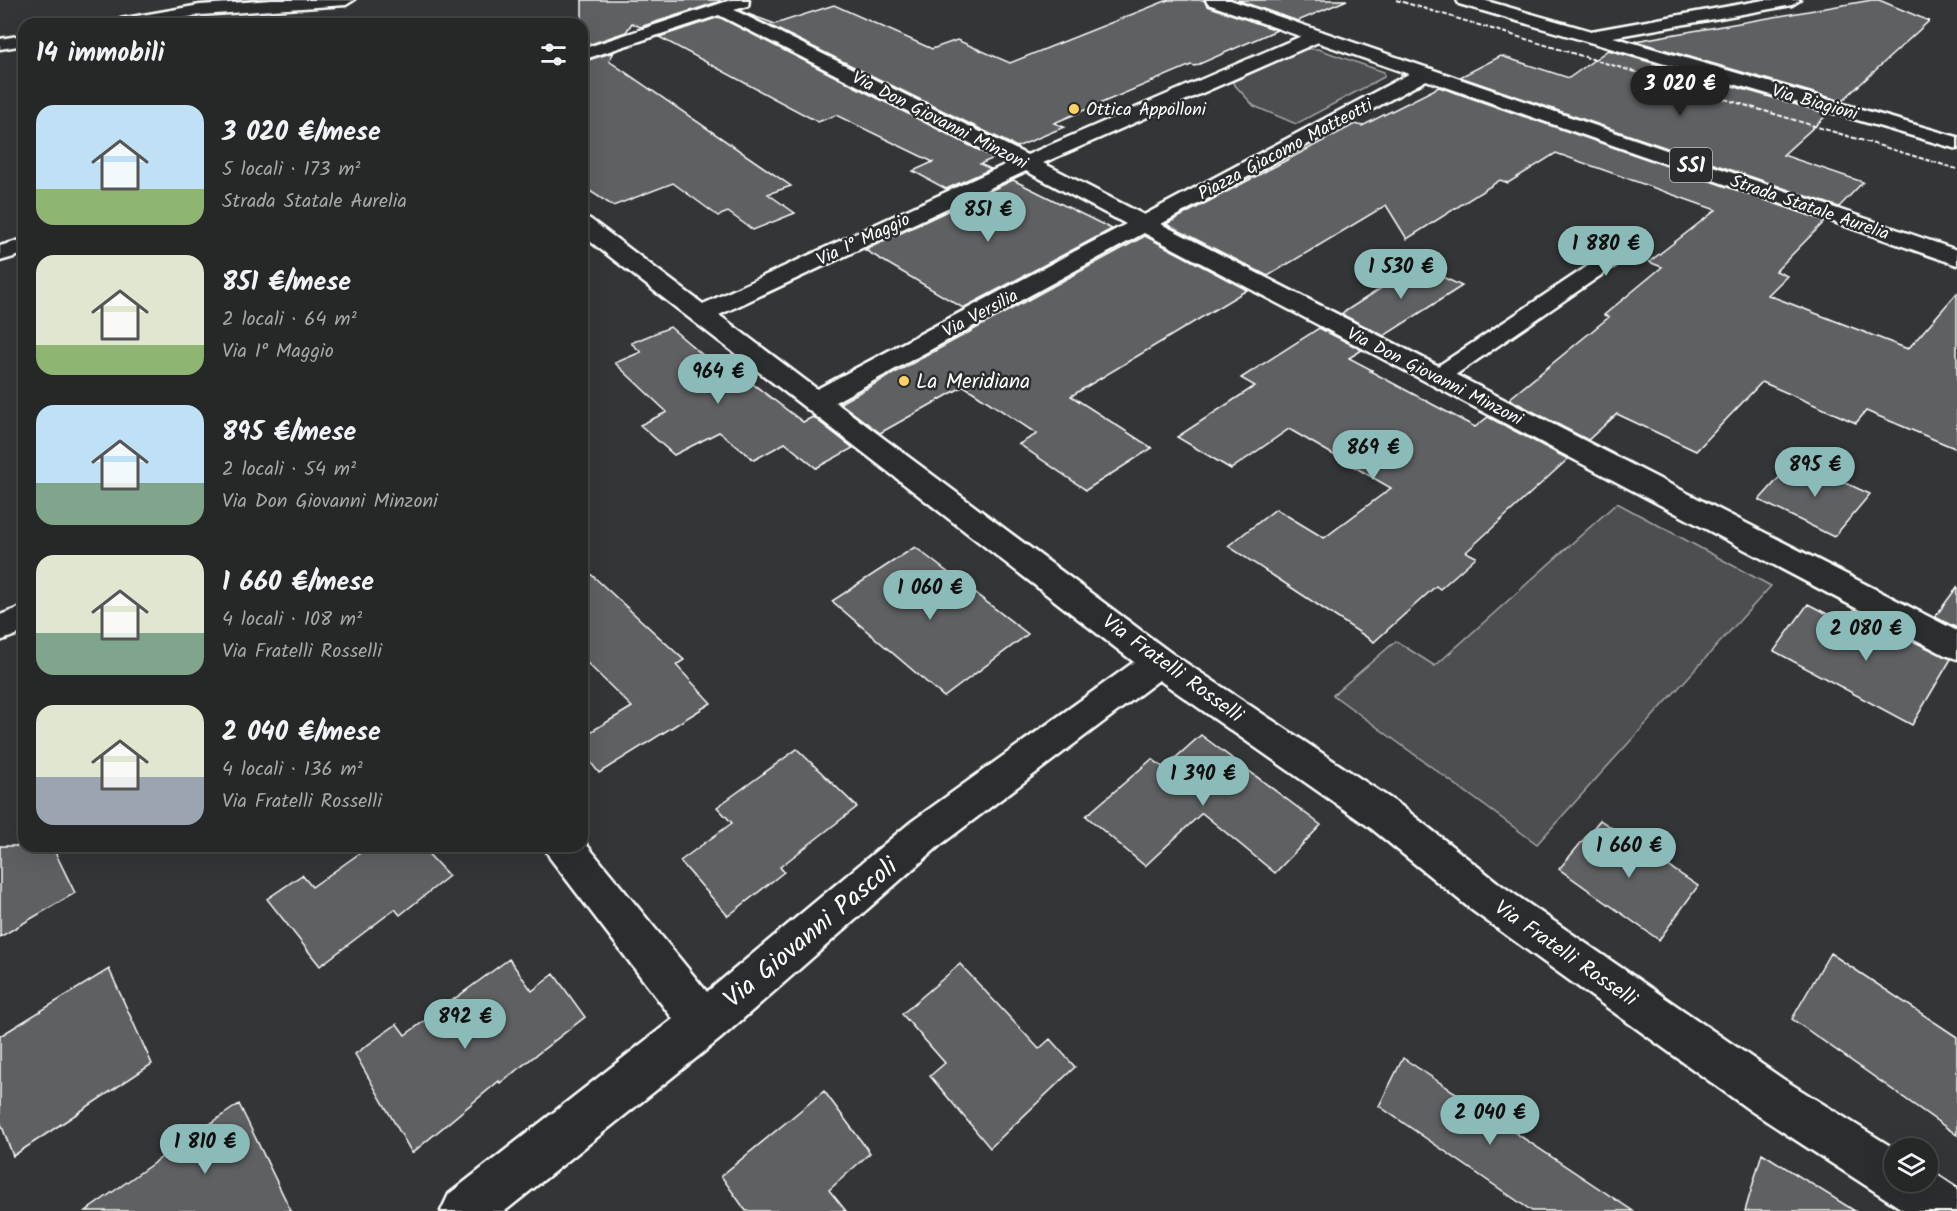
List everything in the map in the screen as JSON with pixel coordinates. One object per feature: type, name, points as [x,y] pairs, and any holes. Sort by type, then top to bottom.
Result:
[{"type":"street","points":[[145,18],[198,5],[346,0]]},
{"type":"street","points":[[588,53],[750,0]]},
{"type":"street","name":"SS1","points":[[1214,0],[1425,73]]},
{"type":"street","name":"Via Biagioni","points":[[1465,0],[1957,143]]},
{"type":"street","points":[[1586,36],[1792,0]]},
{"type":"street","name":"Via Don Giovanni Minzoni","points":[[721,10],[1026,163],[1957,646]]},
{"type":"street","points":[[1026,163],[1317,36]]},
{"type":"street","points":[[0,44],[18,41]]},
{"type":"street","name":"Piazza Giacomo Matteotti","points":[[1144,226],[1425,73]]},
{"type":"street","name":"Strada Statale Aurelia","points":[[1425,73],[1957,258]]},
{"type":"street","name":"Via I° Maggio","points":[[701,314],[1026,163]]},
{"type":"street","name":"Via Versilia","points":[[815,400],[1144,226]]},
{"type":"street","name":"Via Fratelli Rosselli","points":[[588,229],[1159,662],[1386,817],[1487,898],[1758,1088],[1884,1170]]},
{"type":"street","points":[[0,254],[18,248]]},
{"type":"street","points":[[0,628],[18,621]]},
{"type":"street","name":"Via Giovanni Pascoli","points":[[466,1211],[704,1023],[925,834],[1159,662]]},
{"type":"street","points":[[569,852],[704,1023]]},
{"type":"street","points":[[1920,1192],[1949,1211]]},
{"type":"lane","points":[[1437,377],[1622,252]]},
{"type":"shaded area","points":[[1305,49],[1318,49],[1384,72],[1384,77],[1296,124],[1254,106],[1232,82]]},
{"type":"shaded area","points":[[1617,503],[1771,586],[1537,844],[1333,695],[1396,641],[1435,666]]},
{"type":"building","points":[[582,0],[721,1],[640,27],[632,23],[626,32],[588,45],[588,18],[582,18]]},
{"type":"building","points":[[1168,0],[1204,0],[1207,6],[1277,30],[1054,123],[1064,127],[1017,147],[740,11],[775,24],[834,5],[932,49],[957,40],[1010,63]]},
{"type":"building","points":[[1237,0],[1347,0],[1298,21]]},
{"type":"building","points":[[1879,0],[1929,21],[1842,101],[1635,41]]},
{"type":"building","points":[[719,17],[994,158],[980,164],[991,169],[946,189],[913,171],[933,162],[836,115],[818,122],[659,37]]},
{"type":"building","points":[[1608,50],[1828,114],[1783,155],[1863,182],[1839,207],[1460,77],[1501,56],[1569,78]]},
{"type":"building","points":[[614,52],[609,61],[791,186],[768,194],[795,213],[753,230],[728,212],[718,216],[673,183],[613,206],[588,190],[588,60]]},
{"type":"building","points":[[1439,87],[1825,221],[1776,271],[1787,276],[1768,295],[1908,349],[1957,293],[1957,449],[1866,411],[1856,423],[1762,382],[1696,451],[1617,414],[1588,440],[1509,399],[1609,317],[1604,315],[1662,267],[1649,262],[1716,210],[1556,153],[1508,183],[1500,180],[1407,239],[1386,205],[1268,276],[1166,224],[1355,124],[1362,126]]},
{"type":"building","points":[[1013,180],[1112,229],[963,308],[865,250]]},
{"type":"building","points":[[1145,236],[1247,290],[1071,396],[1152,448],[1086,490],[1019,444],[1037,434],[964,386],[880,433],[840,403]]},
{"type":"building","points":[[1417,265],[1462,286],[1384,336],[1341,314]]},
{"type":"building","points":[[670,327],[732,380],[741,375],[803,422],[813,417],[853,448],[816,468],[785,443],[754,460],[719,432],[674,455],[640,425],[667,412],[615,363],[641,352],[631,343]]},
{"type":"building","points":[[1319,328],[1362,350],[1349,358],[1475,427],[1488,417],[1568,459],[1466,552],[1476,557],[1440,589],[1436,586],[1374,642],[1228,546],[1276,509],[1324,538],[1391,488],[1289,429],[1231,469],[1177,437],[1255,386],[1241,378]]},
{"type":"building","points":[[1795,460],[1870,494],[1834,537],[1759,500]]},
{"type":"building","points":[[915,547],[1028,634],[944,697],[832,601]]},
{"type":"building","points":[[588,572],[684,660],[676,665],[711,703],[599,773],[588,759],[588,733],[632,707],[588,664]]},
{"type":"building","points":[[1957,587],[1957,628],[1935,617]]},
{"type":"building","points":[[1808,604],[1877,640],[1887,629],[1951,659],[1912,725],[1774,651]]},
{"type":"building","points":[[1201,735],[1321,825],[1275,873],[1202,813],[1145,866],[1086,816],[1152,759],[1164,768]]},
{"type":"building","points":[[797,749],[857,807],[780,867],[784,872],[728,916],[680,861],[732,823],[717,807]]},
{"type":"building","points":[[1600,820],[1698,886],[1659,940],[1559,869]]},
{"type":"building","points":[[0,846],[18,846],[18,852],[55,852],[75,893],[0,937]]},
{"type":"building","points":[[362,852],[427,852],[449,876],[400,915],[395,909],[320,966],[267,899],[302,875],[312,887]]},
{"type":"building","points":[[1830,953],[1957,1037],[1957,1135],[1792,1019]]},
{"type":"building","points":[[509,959],[532,991],[554,974],[585,1017],[500,1083],[499,1081],[412,1153],[355,1054],[397,1024],[405,1035]]},
{"type":"building","points":[[960,964],[1039,1049],[1050,1039],[1075,1067],[990,1148],[930,1076],[945,1063],[902,1014]]},
{"type":"building","points":[[109,969],[152,1064],[13,1156],[0,1121],[0,1036]]},
{"type":"building","points":[[1403,1058],[1633,1211],[1532,1211],[1379,1106]]},
{"type":"building","points":[[824,1091],[870,1153],[829,1190],[846,1211],[746,1211],[721,1176]]},
{"type":"building","points":[[239,1104],[291,1211],[86,1211],[179,1145]]},
{"type":"building","points":[[1762,1153],[1855,1211],[1745,1211]]},
{"type":"railway","points":[[1396,0],[1957,169]]},
{"type":"place","name":"Ottica Appolloni","points":[[1074,109]]},
{"type":"place","name":"La Meridiana","points":[[904,381]]}]
